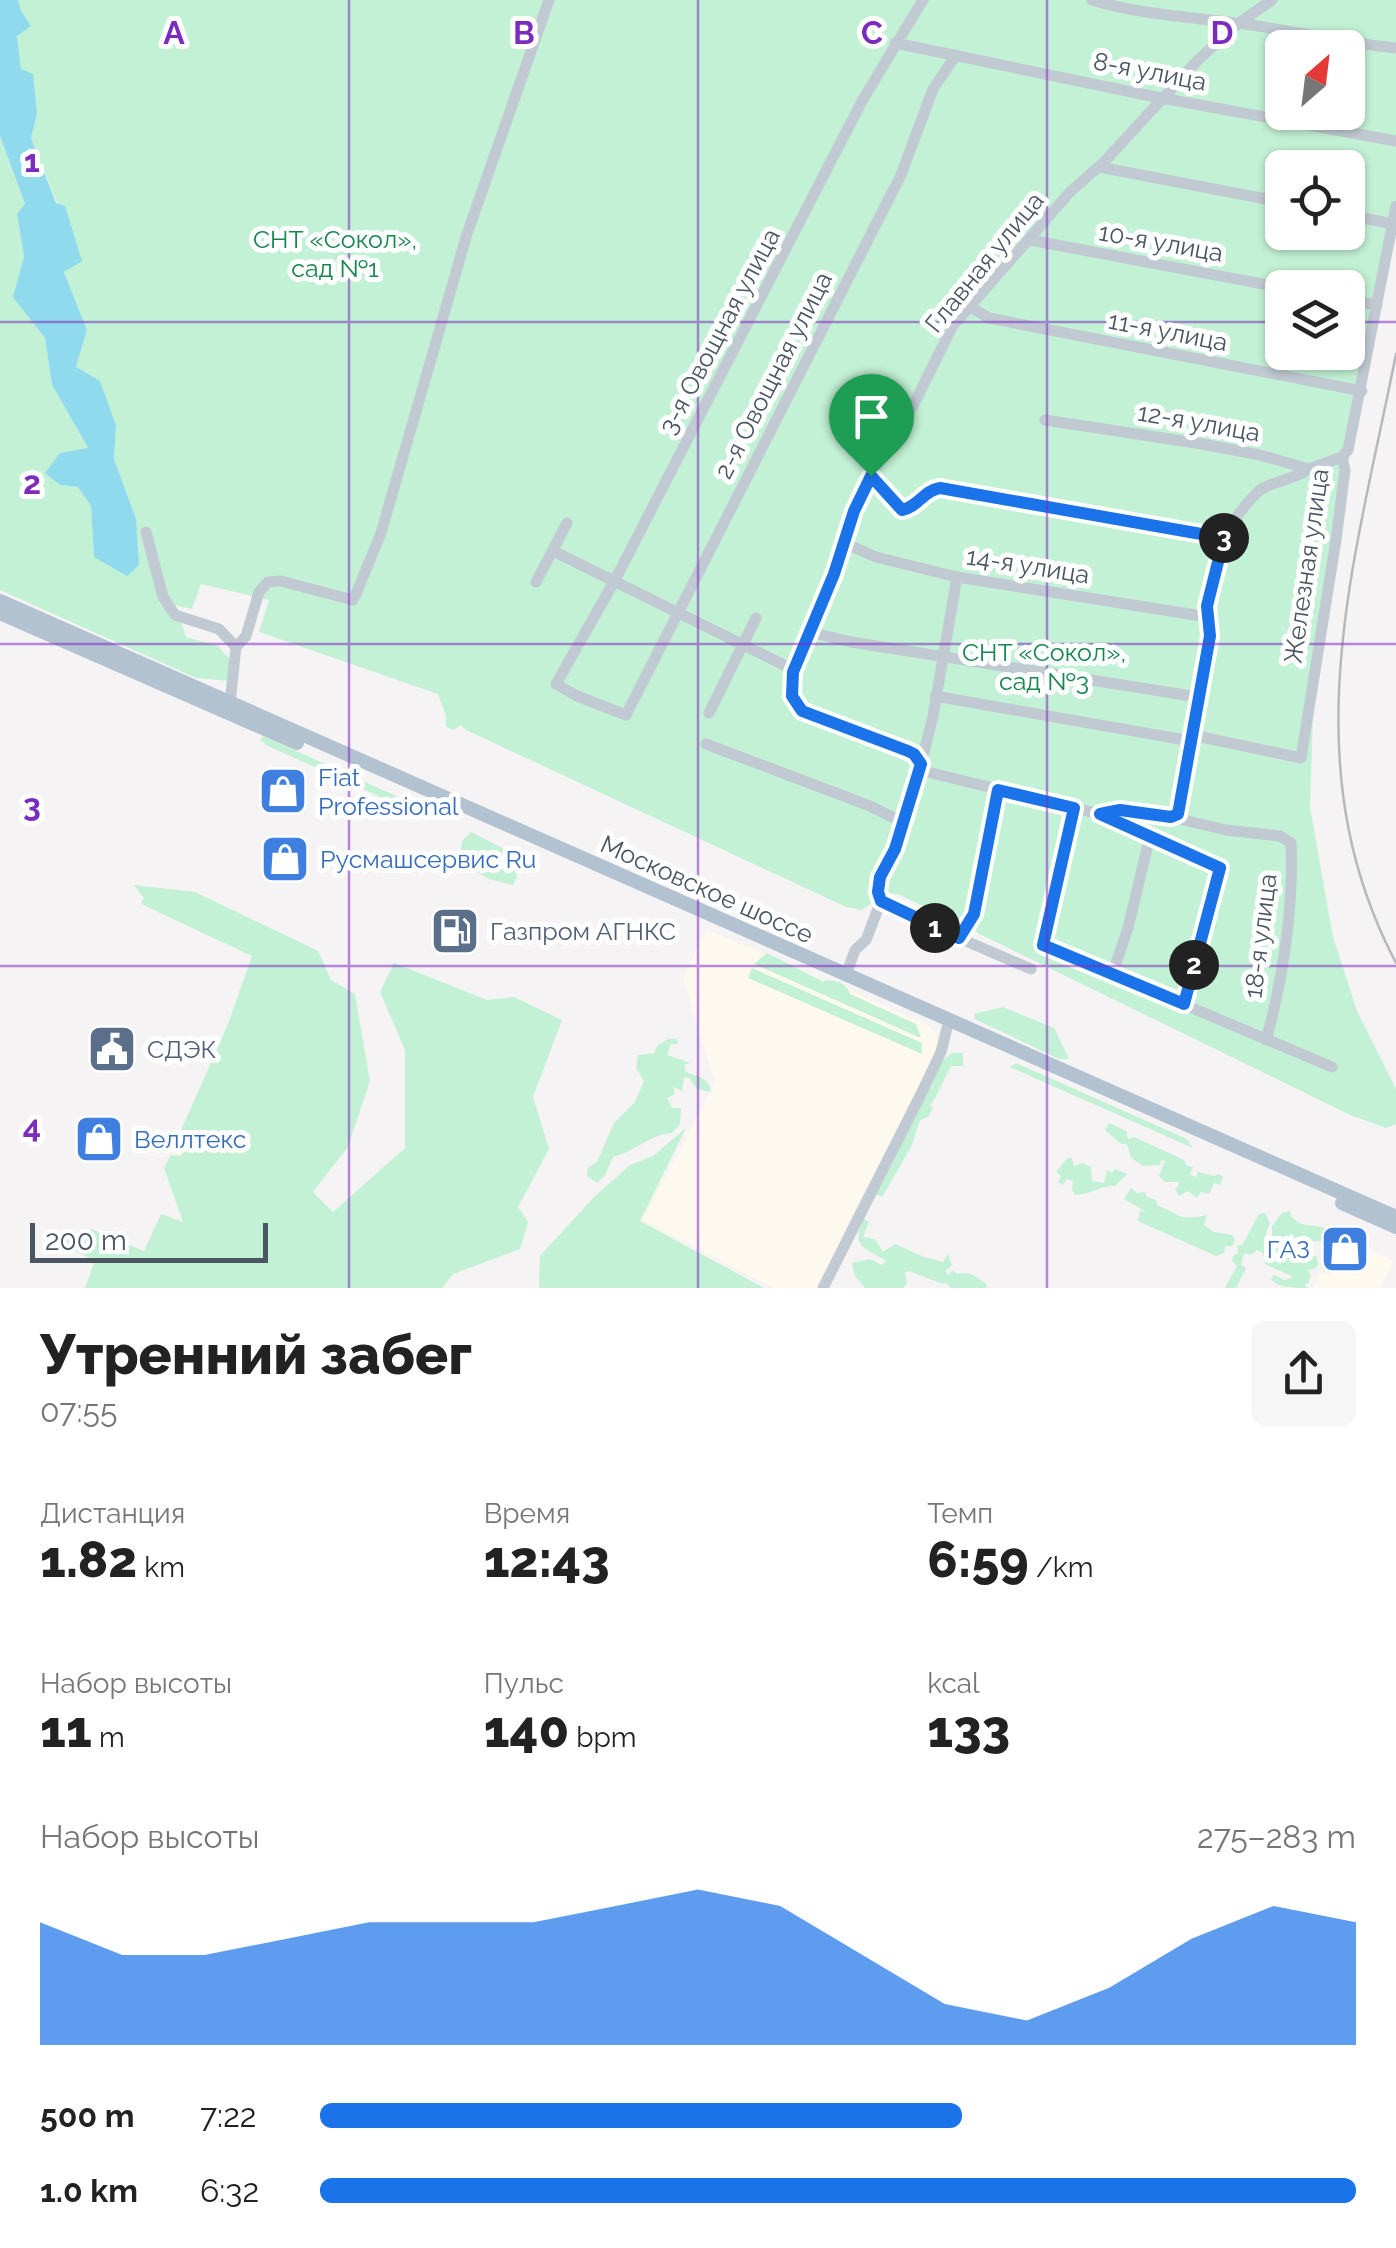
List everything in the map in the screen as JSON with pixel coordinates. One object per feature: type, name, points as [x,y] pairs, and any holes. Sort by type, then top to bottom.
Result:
[{"type":"main road","name":"Московское шоссе","points":[[0,601],[742,935],[846,975],[1396,1228]]},
{"type":"main road","name":"Московское шоссе","points":[[0,612],[1396,1216]]},
{"type":"street","points":[[230,703],[236,647],[246,636],[259,592],[268,582],[281,581],[353,600],[356,594],[381,534],[467,234],[549,0]]},
{"type":"street","name":"3-я Овощная улица","points":[[626,715],[556,684],[616,580],[729,354],[922,0]]},
{"type":"street","points":[[1092,0],[1158,14],[1239,22],[1396,48]]},
{"type":"street","name":"Главная улица","points":[[793,672],[854,511],[916,400],[943,342],[1070,192],[1239,22],[1272,0]]},
{"type":"street","name":"8-я улица","points":[[896,44],[1396,141]]},
{"type":"street","name":"2-я Овощная улица","points":[[626,715],[900,176],[934,89],[956,55]]},
{"type":"street","points":[[1099,167],[1265,199]]},
{"type":"street","name":"Железная улица","points":[[1191,738],[1301,758],[1336,540],[1345,470],[1342,457],[1348,450],[1362,390],[1396,206]]},
{"type":"street","points":[[1365,218],[1392,224]]},
{"type":"street","name":"10-я улица","points":[[1030,240],[1265,284]]},
{"type":"street","points":[[1365,303],[1377,305]]},
{"type":"street","name":"11-я улица","points":[[970,307],[980,315],[999,320],[1362,390]]},
{"type":"street","name":"12-я улица","points":[[1046,420],[1221,448],[1310,469]]},
{"type":"street","points":[[1100,814],[1120,810],[1174,815],[1210,636],[1212,582],[1224,538],[1260,490],[1298,478],[1342,457]]},
{"type":"street","points":[[871,476],[902,510],[932,488],[940,488],[1224,538]]},
{"type":"street","points":[[536,582],[567,523]]},
{"type":"street","points":[[146,532],[162,596],[175,614],[219,628],[236,647]]},
{"type":"street","name":"14-я улица","points":[[844,543],[876,557],[957,578],[1208,617]]},
{"type":"street","points":[[552,551],[793,672],[792,696],[797,708],[914,754],[920,767],[1100,814],[1220,868],[1184,1004]]},
{"type":"street","points":[[846,975],[855,950],[866,940],[881,901],[880,877],[904,822],[920,767],[957,578]]},
{"type":"street","points":[[709,713],[756,618]]},
{"type":"street","points":[[810,632],[1198,697]]},
{"type":"street","points":[[935,696],[1191,738]]},
{"type":"street","points":[[706,744],[904,822]]},
{"type":"street","points":[[959,938],[970,922],[998,790]]},
{"type":"street","points":[[1074,808],[1043,945],[1332,1067]]},
{"type":"street","name":"18-я улица","points":[[1174,815],[1286,838],[1291,843],[1290,898],[1273,1018],[1266,1040]]},
{"type":"street","points":[[1112,975],[1128,928],[1150,836]]},
{"type":"street","points":[[881,901],[1031,969]]},
{"type":"street","points":[[823,1288],[939,1056],[947,1023]]},
{"type":"shaded area","points":[[706,929],[927,1024],[938,1035],[936,1053],[819,1288],[773,1288],[643,1220],[715,1083],[683,978]]},
{"type":"shaded area","points":[[1339,1236],[1394,1261],[1381,1288],[1313,1288],[1320,1273],[1331,1275],[1342,1252],[1336,1243]]},
{"type":"green space","points":[[18,0],[1396,0],[1396,220],[1330,555],[1314,681],[1310,807],[1333,937],[1357,1011],[1396,1089],[1396,1124],[1386,1128],[1348,1114],[898,894],[885,893],[862,910],[846,907],[461,725],[453,730],[446,727],[438,694],[259,632],[269,600],[201,584],[192,609],[159,602],[173,619],[181,622],[186,637],[218,646],[233,663],[231,681],[196,678],[0,590],[0,136],[25,205],[17,214],[24,257],[14,297],[45,338],[52,385],[88,449],[60,485],[78,487],[91,506],[94,557],[136,519],[114,459],[116,425],[100,382],[76,368],[87,330],[64,271],[57,203],[31,138],[37,114],[21,69],[17,36],[30,25]]},
{"type":"green space","points":[[263,736],[425,809],[426,813],[420,815],[266,745],[260,740]]},
{"type":"green space","points":[[471,832],[512,853],[517,877],[513,885],[489,879],[460,862],[462,841]]},
{"type":"green space","points":[[134,885],[195,892],[318,951],[331,980],[355,994],[370,1081],[348,1147],[313,1192],[333,1212],[405,1148],[405,1050],[380,992],[394,963],[487,1000],[514,997],[562,1020],[533,1097],[549,1149],[518,1207],[528,1222],[520,1249],[453,1274],[442,1288],[85,1288],[95,1260],[50,1240],[54,1232],[84,1237],[91,1229],[144,1251],[161,1214],[183,1222],[164,1168],[171,1155],[181,1156],[188,1143],[178,1137],[228,1024],[252,956],[141,904],[144,898]]},
{"type":"green space","points":[[767,953],[824,982],[840,983],[850,994],[916,1024],[921,1038],[754,964]]},
{"type":"green space","points":[[752,968],[922,1043],[922,1054],[748,978]]},
{"type":"green space","points":[[1003,1007],[1054,1028],[1069,1059],[1059,1059],[975,1019],[974,1014]]},
{"type":"green space","points":[[668,1039],[677,1039],[678,1044],[671,1044],[667,1055],[691,1063],[684,1065],[686,1072],[705,1080],[711,1092],[697,1089],[684,1077],[682,1091],[673,1087],[675,1094],[667,1098],[672,1108],[681,1108],[680,1124],[672,1133],[613,1157],[597,1183],[587,1176],[588,1168],[597,1162],[614,1123],[635,1102],[644,1081],[636,1068],[638,1055],[654,1053]]},
{"type":"green space","points":[[952,1053],[963,1053],[963,1066],[951,1066],[929,1104],[933,1108],[928,1117],[920,1120],[912,1145],[883,1196],[875,1195],[874,1180],[890,1169],[923,1089],[932,1087],[938,1067]]},
{"type":"green space","points":[[1016,1063],[1187,1139],[1193,1148],[1010,1067]]},
{"type":"green space","points":[[1109,1123],[1126,1131],[1128,1139],[1134,1137],[1184,1160],[1193,1167],[1190,1175],[1219,1174],[1223,1177],[1220,1185],[1214,1183],[1209,1194],[1201,1192],[1197,1198],[1188,1191],[1179,1196],[1175,1189],[1178,1182],[1165,1182],[1159,1176],[1165,1161],[1142,1166],[1131,1157],[1127,1144],[1121,1144],[1105,1130]]},
{"type":"green space","points":[[686,1128],[640,1221],[764,1288],[539,1288],[540,1256],[594,1197],[630,1165],[653,1156]]},
{"type":"green space","points":[[1067,1158],[1072,1158],[1074,1166],[1082,1163],[1091,1167],[1092,1181],[1104,1183],[1107,1170],[1127,1174],[1115,1186],[1075,1195],[1073,1181],[1067,1179],[1063,1185],[1058,1182],[1061,1176],[1056,1172]]},
{"type":"green space","points":[[1131,1188],[1137,1193],[1145,1192],[1157,1205],[1181,1216],[1207,1215],[1204,1225],[1214,1232],[1232,1235],[1232,1246],[1225,1246],[1224,1253],[1216,1256],[1138,1221],[1140,1211],[1146,1212],[1124,1199]]},
{"type":"green space","points":[[1290,1211],[1291,1217],[1301,1224],[1328,1228],[1331,1237],[1324,1241],[1298,1241],[1291,1233],[1288,1242],[1300,1252],[1317,1257],[1318,1265],[1308,1270],[1311,1275],[1305,1283],[1307,1288],[1274,1282],[1274,1275],[1285,1280],[1293,1277],[1265,1264],[1263,1253],[1257,1250],[1251,1255],[1244,1253],[1241,1265],[1246,1268],[1236,1288],[1225,1288],[1237,1266],[1232,1261],[1238,1253],[1237,1246],[1243,1244],[1259,1214],[1265,1213],[1270,1223],[1263,1241],[1272,1236],[1272,1226],[1282,1213]]},
{"type":"green space","points":[[863,1218],[869,1222],[863,1237],[875,1239],[883,1252],[895,1244],[943,1262],[948,1254],[952,1265],[945,1271],[948,1275],[953,1270],[970,1274],[987,1284],[986,1288],[951,1288],[947,1283],[909,1271],[905,1273],[907,1284],[903,1288],[865,1288],[855,1276],[852,1263],[870,1259],[882,1265],[886,1261],[861,1245]]},
{"type":"water","points":[[0,0],[18,0],[31,26],[17,36],[21,69],[33,74],[37,114],[31,138],[56,203],[65,206],[82,261],[64,272],[87,330],[76,367],[100,381],[116,425],[114,459],[136,519],[139,565],[127,576],[94,557],[91,506],[78,487],[60,485],[45,473],[60,453],[88,448],[52,385],[45,338],[13,297],[24,257],[17,214],[25,204],[0,136]]},
{"type":"railway","points":[[1396,354],[1350,585],[1341,661],[1339,736],[1346,812],[1364,887],[1396,963]]},
{"type":"place","name":"Fiat Professional","points":[[283,791]]},
{"type":"place","name":"Русмашсервис Ru","points":[[285,859]]},
{"type":"place","name":"Газпром АГНКС","points":[[455,931]]},
{"type":"place","name":"СДЭК","points":[[112,1049]]},
{"type":"place","name":"Веллтекс","points":[[99,1139]]},
{"type":"place","name":"ГАЗ","points":[[1345,1249]]},
{"type":"route","points":[[871,476],[902,510],[932,488],[940,488],[1224,538],[1207,606],[1210,636],[1178,814],[1171,817],[1120,810],[1100,814],[1220,868],[1184,1004],[1043,945],[1074,808],[998,790],[974,914],[959,938],[881,901],[880,877],[895,849],[920,759],[802,711],[792,696],[793,672],[871,476]]},
{"type":"park label","name":"СНТ «Сокол», сад №1","points":[[335,254]]},
{"type":"park label","name":"СНТ «Сокол», сад №3","points":[[1044,666]]}]
